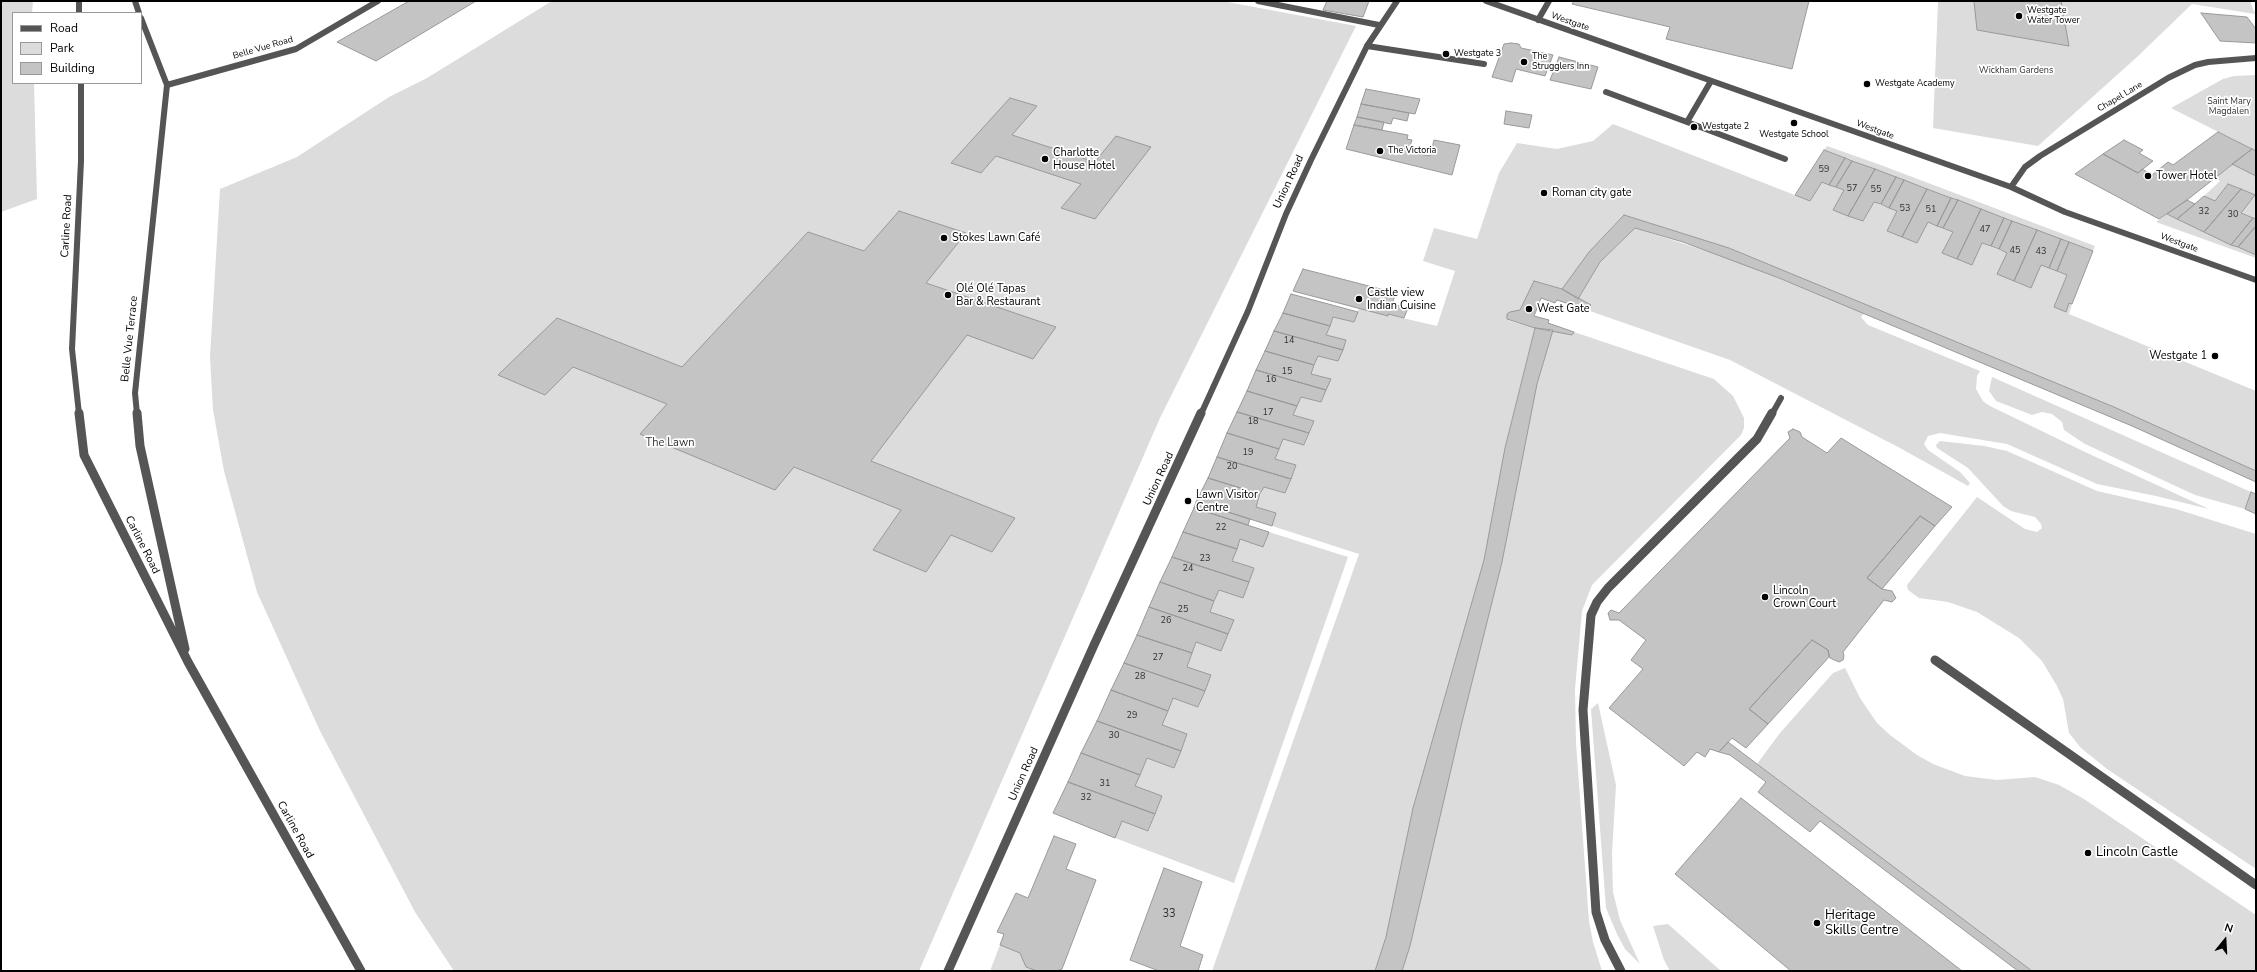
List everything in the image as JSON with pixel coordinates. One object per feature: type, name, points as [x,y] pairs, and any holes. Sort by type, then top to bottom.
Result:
[{"type":"street","points":[[79,1],[79,12]]},
{"type":"street","points":[[135,1],[139,12]]},
{"type":"street","name":"Belle Vue Road","points":[[166,85],[296,49],[378,1]]},
{"type":"street","points":[[1258,1],[1279,3],[1380,25]]},
{"type":"street","name":"Union Road","points":[[948,971],[1091,652],[1248,311],[1286,214],[1337,104],[1367,46],[1397,1]]},
{"type":"street","name":"Westgate","points":[[1486,1],[2010,187],[2065,212],[2256,280]]},
{"type":"street","points":[[1538,20],[1549,1]]},
{"type":"street","name":"Belle Vue Terrace","points":[[142,21],[166,85],[135,393],[140,446],[188,662]]},
{"type":"street","points":[[1367,46],[1484,64]]},
{"type":"street","name":"Chapel Lane","points":[[2010,187],[2025,167],[2040,156],[2168,78],[2195,65],[2208,62],[2256,58]]},
{"type":"street","points":[[1687,122],[1711,81]]},
{"type":"street","name":"Carline Road","points":[[81,84],[80,161],[72,349],[84,455],[188,662],[361,971]]},
{"type":"street","points":[[1606,92],[1785,159]]},
{"type":"street","points":[[1621,971],[1605,940],[1596,912],[1583,710],[1591,615],[1597,602],[1608,588],[1757,439],[1781,398]]},
{"type":"street","points":[[1935,660],[2256,886]]},
{"type":"green space","points":[[1,1],[33,1],[32,12],[12,12],[12,84],[34,84],[37,199],[1,212]]},
{"type":"green space","name":"The Lawn","points":[[552,1],[1222,1],[1356,26],[1160,418],[919,971],[454,971],[415,912],[320,731],[257,592],[224,471],[213,410],[210,357],[220,189],[297,157],[389,97],[427,78]]},
{"type":"green space","name":"Wickham Gardens","points":[[1938,1],[2250,1],[2255,14],[2192,4],[2137,57],[2038,146],[1933,128]]},
{"type":"green space","name":"Saint Mary Magdalen","points":[[2256,75],[2256,151],[2171,108],[2223,79],[2234,76]]},
{"type":"green space","points":[[1613,124],[1810,201],[1822,182],[1844,190],[1833,210],[1863,221],[1874,202],[1897,211],[1887,231],[1917,243],[1928,222],[1953,232],[1943,253],[1972,264],[1982,243],[2007,253],[1998,274],[2030,288],[2041,265],[2067,275],[2054,307],[2066,312],[2069,303],[2072,304],[2069,314],[2256,391],[2256,471],[2114,407],[1729,248],[1624,215],[1589,252],[1562,289],[1534,281],[1520,310],[1507,314],[1507,318],[1510,321],[1535,328],[1505,448],[1484,560],[1413,808],[1386,937],[1375,971],[1212,971],[1359,554],[1272,526],[1276,513],[1256,507],[1264,487],[1285,493],[1291,479],[1296,465],[1275,459],[1283,439],[1305,445],[1314,421],[1293,415],[1301,397],[1321,402],[1330,379],[1311,374],[1318,356],[1338,361],[1346,341],[1326,335],[1333,317],[1354,322],[1359,308],[1437,326],[1455,271],[1423,261],[1434,228],[1477,239],[1499,173],[1517,143],[1557,149],[1593,141]]},
{"type":"green space","points":[[1827,146],[2095,246],[2093,251],[1824,150]]},
{"type":"green space","points":[[2232,164],[2256,176],[2256,219],[2241,213],[2255,195],[2228,184],[2215,201],[2204,196],[2220,181],[2215,178]]},
{"type":"green space","points":[[2167,214],[2256,255],[2256,258],[2156,222]]},
{"type":"green space","points":[[1635,228],[1731,259],[1864,313],[1861,317],[1868,325],[1980,371],[1977,376],[1976,389],[1983,401],[1990,406],[2209,509],[2097,484],[2007,444],[1940,433],[1928,436],[1924,444],[1928,450],[1960,472],[1970,483],[1968,486],[1900,448],[1730,360],[1587,310],[1591,305],[1578,299],[1600,262]]},
{"type":"green space","points":[[1553,330],[1572,335],[1574,332],[1714,379],[1733,396],[1744,418],[1744,428],[1741,435],[1592,585],[1582,611],[1575,689],[1576,743],[1589,921],[1593,942],[1602,971],[1402,971],[1410,946],[1462,722],[1502,562],[1537,384]]},
{"type":"green space","points":[[1992,377],[2251,492],[2245,509],[2195,495],[2085,444],[2064,430],[2062,422],[2052,414],[2042,412],[2032,415],[1996,401],[1989,391]]},
{"type":"green space","points":[[1940,441],[1984,446],[2007,451],[2097,491],[2176,509],[2256,534],[2256,869],[2107,769],[2081,748],[2069,733],[2063,699],[2057,686],[2042,661],[2019,638],[1977,612],[1948,602],[1919,598],[1908,590],[1907,585],[1977,497],[2025,529],[2037,532],[2042,528],[2041,524],[2035,517],[2011,511],[2003,506],[1968,468],[1937,448],[1936,445]]},
{"type":"green space","points":[[1269,532],[1348,557],[1234,883],[1115,838],[1122,821],[1149,831],[1162,796],[1135,786],[1147,758],[1174,768],[1187,735],[1162,725],[1173,698],[1199,707],[1211,675],[1187,667],[1196,642],[1221,650],[1228,634],[1210,612],[1219,590],[1243,598],[1254,568],[1232,561],[1240,539],[1263,546]]},
{"type":"green space","points":[[1845,668],[1860,698],[1877,723],[1890,735],[1917,755],[1933,764],[1965,776],[1997,780],[2035,777],[2059,785],[2084,799],[2256,915],[2256,971],[2032,971],[1757,764],[1780,733],[1833,673]]},
{"type":"green space","points":[[1598,703],[1616,785],[1612,853],[1613,892],[1620,920],[1640,964],[1625,949],[1606,908],[1591,709]]},
{"type":"green space","points":[[1668,924],[1721,971],[1670,971],[1664,960],[1653,926]]},
{"type":"green space","points":[[1000,945],[1020,953],[1037,971],[990,971]]},
{"type":"building","points":[[409,1],[476,1],[376,61],[337,42]]},
{"type":"building","points":[[1327,1],[1369,1],[1363,17],[1323,10]]},
{"type":"building","points":[[1574,1],[1809,1],[1792,69],[1666,39],[1670,27],[1572,4]]},
{"type":"building","name":"Westgate Water Tower","points":[[1974,1],[2061,1],[2069,46],[1977,30]]},
{"type":"building","points":[[2201,13],[2247,17],[2256,29],[2256,43],[2220,41]]},
{"type":"building","name":"The Strugglers Inn","points":[[1504,44],[1519,44],[1521,48],[1553,55],[1545,76],[1516,69],[1512,82],[1492,77]]},
{"type":"building","points":[[1559,57],[1598,67],[1591,89],[1550,80]]},
{"type":"building","points":[[1366,89],[1420,99],[1415,114],[1361,104]]},
{"type":"building","name":"Charlotte House Hotel","points":[[1010,98],[1037,106],[1012,135],[1095,162],[1116,136],[1151,147],[1095,219],[1061,208],[1081,184],[996,156],[981,173],[951,163]]},
{"type":"building","points":[[1361,104],[1409,113],[1407,121],[1393,118],[1391,124],[1357,117]]},
{"type":"building","points":[[1506,111],[1532,115],[1529,128],[1504,124]]},
{"type":"building","points":[[1357,117],[1384,122],[1382,130],[1354,125]]},
{"type":"building","name":"The Victoria","points":[[1354,125],[1408,135],[1407,139],[1412,140],[1408,152],[1430,156],[1434,140],[1460,145],[1452,175],[1346,149]]},
{"type":"building","name":"Tower Hotel","points":[[2218,132],[2252,149],[2187,200],[2159,219],[2075,174],[2103,154],[2138,173],[2142,169],[2152,175],[2168,162],[2173,165]]},
{"type":"building","points":[[2124,140],[2143,150],[2139,153],[2153,161],[2138,173],[2103,154]]},
{"type":"building","points":[[2252,149],[2256,151],[2256,176],[2232,164]]},
{"type":"building","points":[[1824,150],[1845,158],[1829,185],[1822,182],[1810,201],[1795,195]]},
{"type":"building","points":[[1845,158],[1852,161],[1836,187],[1829,185]]},
{"type":"building","points":[[1852,161],[1875,169],[1848,216],[1833,210],[1844,190],[1836,187]]},
{"type":"building","points":[[1875,169],[1896,177],[1881,204],[1874,202],[1863,221],[1848,216]]},
{"type":"building","points":[[1896,177],[1904,180],[1889,208],[1881,204]]},
{"type":"building","points":[[1904,180],[1927,189],[1902,237],[1887,231],[1897,211],[1889,208]]},
{"type":"building","points":[[2228,184],[2241,189],[2204,232],[2177,219],[2204,196],[2215,201]]},
{"type":"building","points":[[1927,189],[1951,198],[1937,226],[1928,222],[1917,243],[1902,237]]},
{"type":"building","points":[[2241,189],[2255,195],[2241,213],[2253,218],[2231,245],[2204,232]]},
{"type":"building","points":[[1951,198],[1958,200],[1943,228],[1937,226]]},
{"type":"building","points":[[1958,200],[1981,209],[1957,259],[1942,253],[1953,232],[1943,228]]},
{"type":"building","points":[[2187,200],[2195,204],[2177,219],[2167,214]]},
{"type":"building","points":[[1981,209],[2004,218],[1991,246],[1982,243],[1972,265],[1957,259]]},
{"type":"building","points":[[899,211],[966,233],[926,283],[1056,327],[1033,359],[967,335],[871,461],[1015,518],[992,552],[951,535],[926,572],[873,550],[901,510],[794,467],[775,490],[640,434],[667,404],[573,367],[545,395],[498,375],[557,318],[682,367],[808,232],[864,251]]},
{"type":"building","points":[[1624,215],[1729,248],[2114,407],[2256,471],[2256,482],[2132,426],[1779,278],[1683,242],[1635,228],[1600,262],[1578,299],[1562,289],[1589,252]]},
{"type":"building","points":[[2004,218],[2012,221],[1999,249],[1991,246]]},
{"type":"building","points":[[2253,218],[2256,219],[2256,226],[2238,247],[2231,245]]},
{"type":"building","points":[[2012,221],[2037,230],[2014,281],[1997,274],[2007,253],[1999,249]]},
{"type":"building","points":[[2256,226],[2256,255],[2238,247]]},
{"type":"building","points":[[2037,230],[2061,239],[2049,268],[2041,265],[2031,288],[2014,281]]},
{"type":"building","points":[[2061,239],[2069,242],[2057,271],[2049,268]]},
{"type":"building","points":[[2069,242],[2093,251],[2072,304],[2069,303],[2066,312],[2054,307],[2067,275],[2057,271]]},
{"type":"building","name":"Castle view Indian Cuisine","points":[[1303,269],[1396,293],[1392,304],[1408,308],[1404,318],[1388,314],[1388,316],[1293,291]]},
{"type":"building","name":"West Gate","points":[[1534,281],[1562,289],[1591,305],[1587,310],[1557,300],[1555,303],[1541,298],[1534,316],[1549,320],[1548,323],[1574,332],[1572,335],[1535,328],[1507,319],[1507,314],[1520,310]]},
{"type":"building","points":[[1291,294],[1358,312],[1354,322],[1333,317],[1330,326],[1283,313]]},
{"type":"building","points":[[1283,313],[1330,326],[1326,335],[1346,340],[1343,350],[1274,331]]},
{"type":"building","points":[[1535,328],[1553,330],[1537,384],[1502,562],[1462,722],[1410,946],[1402,971],[1375,971],[1386,937],[1413,808],[1484,560],[1505,448]]},
{"type":"building","points":[[1274,331],[1343,350],[1338,361],[1318,356],[1314,365],[1265,351]]},
{"type":"building","points":[[1265,351],[1314,365],[1311,374],[1331,379],[1326,390],[1256,370]]},
{"type":"building","points":[[1256,370],[1326,390],[1321,402],[1301,397],[1297,406],[1247,391]]},
{"type":"building","points":[[1247,391],[1297,406],[1293,415],[1314,421],[1309,433],[1237,412]]},
{"type":"building","points":[[1237,412],[1309,433],[1304,445],[1283,439],[1279,449],[1227,433]]},
{"type":"building","name":"Lincoln Crown Court","points":[[1793,429],[1800,432],[1802,437],[1827,453],[1841,438],[1952,507],[1935,526],[1920,516],[1867,578],[1882,589],[1892,591],[1896,598],[1892,602],[1884,600],[1843,652],[1843,660],[1839,662],[1830,658],[1828,650],[1812,640],[1749,709],[1768,724],[1746,748],[1732,738],[1719,752],[1710,749],[1705,757],[1697,752],[1684,766],[1609,708],[1643,669],[1631,660],[1646,640],[1619,620],[1610,620],[1608,613],[1611,610],[1619,613],[1790,438],[1788,432]]},
{"type":"building","points":[[1227,433],[1279,449],[1275,459],[1296,465],[1291,479],[1217,457]]},
{"type":"building","points":[[1217,457],[1291,479],[1285,493],[1264,487],[1260,494],[1208,478]]},
{"type":"building","points":[[1208,478],[1260,494],[1256,507],[1276,513],[1272,526],[1196,502]]},
{"type":"building","points":[[2251,492],[2256,494],[2256,514],[2245,509]]},
{"type":"building","points":[[1196,502],[1250,519],[1248,525],[1194,508]]},
{"type":"building","points":[[1194,508],[1269,532],[1263,547],[1240,539],[1237,549],[1183,532]]},
{"type":"building","points":[[1920,516],[1935,526],[1882,589],[1867,578]]},
{"type":"building","points":[[1183,532],[1237,549],[1232,561],[1254,568],[1249,582],[1172,557]]},
{"type":"building","points":[[1172,557],[1249,582],[1243,598],[1219,590],[1214,601],[1160,582]]},
{"type":"building","points":[[1160,582],[1214,601],[1210,612],[1234,620],[1228,634],[1149,607]]},
{"type":"building","points":[[1149,607],[1228,634],[1221,651],[1196,642],[1192,653],[1137,635]]},
{"type":"building","points":[[1137,635],[1192,653],[1187,667],[1211,675],[1205,691],[1124,663]]},
{"type":"building","points":[[1812,640],[1828,650],[1829,657],[1768,724],[1749,709]]},
{"type":"building","points":[[1124,663],[1205,691],[1198,707],[1173,698],[1168,711],[1111,690]]},
{"type":"building","points":[[1111,690],[1168,711],[1162,725],[1187,734],[1181,751],[1097,721]]},
{"type":"building","points":[[1097,721],[1181,751],[1174,768],[1147,758],[1140,775],[1081,753]]},
{"type":"building","points":[[1728,742],[2032,971],[2018,971],[1820,821],[1810,832],[1758,792],[1766,782],[1730,755],[1719,752]]},
{"type":"building","points":[[1081,753],[1140,775],[1135,786],[1162,796],[1155,814],[1068,782]]},
{"type":"building","points":[[1068,782],[1155,814],[1148,831],[1122,821],[1115,838],[1053,813]]},
{"type":"building","name":"Heritage Skills Centre","points":[[1741,798],[1962,971],[1791,971],[1675,874]]},
{"type":"building","points":[[1054,836],[1076,844],[1066,869],[1096,880],[1062,969],[1056,971],[1037,971],[1026,967],[1020,953],[1000,945],[1004,934],[997,932],[1016,893],[1028,898]]},
{"type":"building","points":[[1164,868],[1202,882],[1180,946],[1203,955],[1198,971],[1159,971],[1130,960]]},
{"type":"place","name":"Westgate Water Tower","points":[[2019,16]]},
{"type":"place","name":"Westgate 3","points":[[1446,54]]},
{"type":"place","name":"The Strugglers Inn","points":[[1524,62]]},
{"type":"place","name":"Westgate Academy","points":[[1867,84]]},
{"type":"place","name":"Westgate School","points":[[1794,123]]},
{"type":"place","name":"Westgate 2","points":[[1694,127]]},
{"type":"place","name":"The Victoria","points":[[1380,151]]},
{"type":"place","name":"Charlotte House Hotel","points":[[1045,159]]},
{"type":"place","name":"Tower Hotel","points":[[2148,176]]},
{"type":"place","name":"Roman city gate","points":[[1544,193]]},
{"type":"place","name":"Stokes Lawn Café","points":[[944,238]]},
{"type":"place","name":"Olé Olé Tapas Bar & Restaurant","points":[[948,295]]},
{"type":"place","name":"Castle view Indian Cuisine","points":[[1359,299]]},
{"type":"place","name":"West Gate","points":[[1529,309]]},
{"type":"place","name":"Westgate 1","points":[[2215,356]]},
{"type":"place","name":"Lawn Visitor Centre","points":[[1188,501]]},
{"type":"place","name":"Lincoln Crown Court","points":[[1765,597]]},
{"type":"place","name":"Lincoln Castle","points":[[2088,853]]},
{"type":"place","name":"Heritage Skills Centre","points":[[1817,923]]}]
